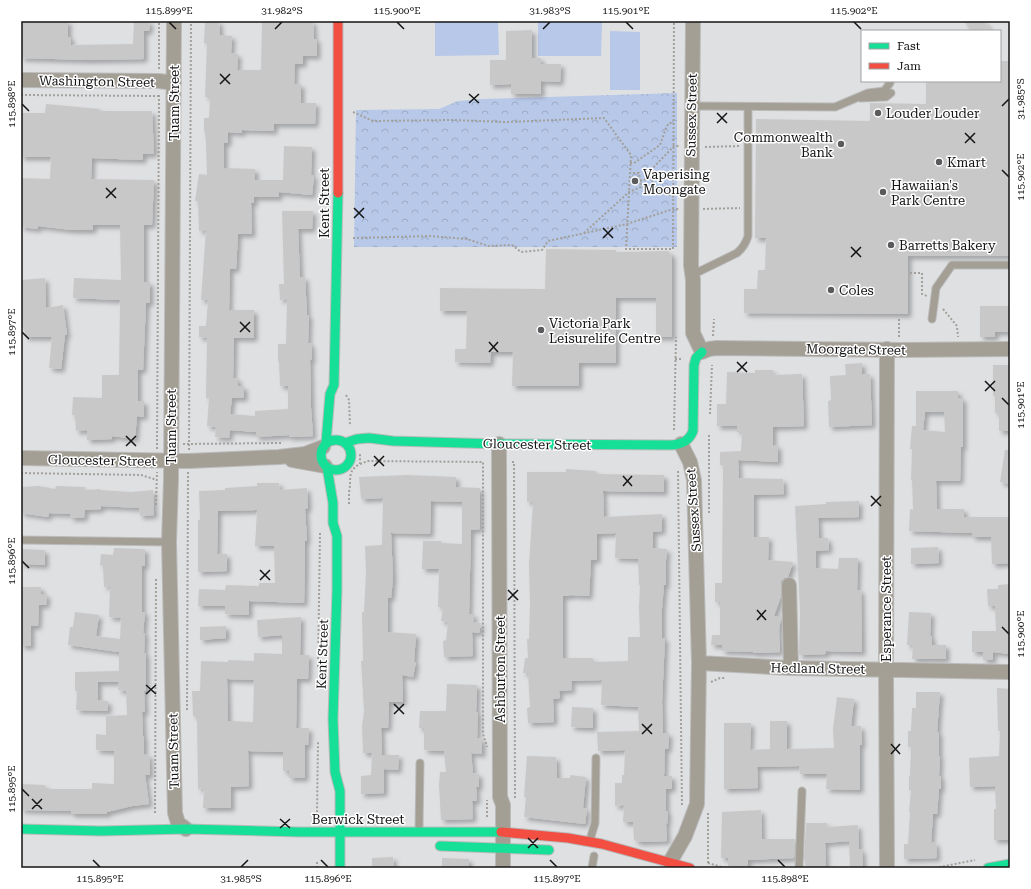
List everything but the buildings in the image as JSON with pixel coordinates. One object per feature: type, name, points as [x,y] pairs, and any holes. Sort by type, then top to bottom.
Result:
[{"type":"main road","name":"Kent Street","points":[[324,445],[330,394],[334,385],[338,223],[338,21]]},
{"type":"main road","points":[[679,444],[690,438],[693,431],[694,365],[696,358],[707,350]]},
{"type":"main road","name":"Kent Street","points":[[334,385],[338,388],[338,402]]},
{"type":"main road","name":"Gloucester Street","points":[[342,439],[356,438],[393,441],[499,444],[679,444]]},
{"type":"main road","points":[[346,468],[351,452],[350,448],[342,439],[334,440],[324,445],[321,459],[326,467],[330,469],[338,470],[346,468],[359,452]]},
{"type":"main road","name":"Gloucester Street","points":[[374,447],[393,441]]},
{"type":"main road","name":"Kent Street","points":[[326,467],[333,503],[333,523],[337,536]]},
{"type":"main road","name":"Kent Street","points":[[340,868],[334,838],[340,832],[340,791],[335,772],[333,718],[337,536],[340,525],[341,496]]},
{"type":"main road","name":"Kent Street","points":[[330,786],[335,772]]},
{"type":"main road","name":"Berwick Street","points":[[21,829],[186,829],[299,832],[334,838],[340,832],[419,832],[495,828],[602,844],[690,868]]},
{"type":"main road","points":[[431,846],[543,849],[557,851]]},
{"type":"main road","points":[[583,854],[598,857]]},
{"type":"main road","points":[[988,868],[1010,864]]},
{"type":"street","name":"Tuam Street","points":[[174,21],[175,98],[169,542],[174,800],[175,814],[178,823],[186,829]]},
{"type":"street","name":"Sussex Street","points":[[693,21],[691,106],[692,333],[707,350]]},
{"type":"street","name":"Washington Street","points":[[21,80],[159,81],[174,83]]},
{"type":"street","name":"Esperance Street","points":[[886,868],[886,669],[893,349]]},
{"type":"street","name":"Moorgate Street","points":[[707,350],[1010,349]]},
{"type":"street","name":"Ashburton Street","points":[[499,444],[493,797],[495,806],[495,828],[502,848],[503,868]]},
{"type":"street","name":"Sussex Street","points":[[670,862],[685,836],[697,804],[698,663],[694,480],[690,462],[679,444]]},
{"type":"street","name":"Gloucester Street","points":[[21,458],[189,461],[279,457],[305,454],[324,445]]},
{"type":"street","name":"Gloucester Street","points":[[279,457],[326,467]]},
{"type":"street","points":[[789,585],[791,668]]},
{"type":"street","name":"Hedland Street","points":[[698,663],[791,668],[1010,672]]},
{"type":"lane","points":[[691,106],[835,107],[872,92],[884,91],[890,83]]},
{"type":"lane","points":[[859,97],[886,97],[891,93]]},
{"type":"lane","points":[[692,275],[737,253],[743,248],[748,236],[748,106]]},
{"type":"lane","points":[[932,319],[936,288],[952,265],[1010,265]]},
{"type":"lane","points":[[21,540],[169,542]]},
{"type":"lane","points":[[590,842],[595,823],[596,758]]},
{"type":"lane","points":[[419,832],[420,763]]},
{"type":"lane","points":[[799,868],[802,791]]},
{"type":"lane","points":[[592,868],[598,857]]},
{"type":"path","points":[[156,511],[159,21]]},
{"type":"path","points":[[186,714],[191,21]]},
{"type":"path","points":[[354,112],[373,121],[506,122],[604,118],[631,155],[626,249],[673,249],[674,21]]},
{"type":"path","points":[[21,95],[159,96],[175,98]]},
{"type":"path","points":[[630,163],[634,163],[660,145],[666,128],[669,124],[674,123]]},
{"type":"path","points":[[674,146],[651,170],[653,187],[674,197]]},
{"type":"path","points":[[704,146],[748,146]]},
{"type":"path","points":[[583,234],[629,192],[641,186],[639,173],[630,173]]},
{"type":"path","points":[[640,180],[652,178]]},
{"type":"path","points":[[353,238],[430,236],[467,239],[488,246],[512,245],[521,252],[542,250],[548,241],[627,224],[673,209],[739,209],[748,205]]},
{"type":"path","points":[[910,274],[922,273],[922,294],[943,305],[943,310],[957,326],[958,340]]},
{"type":"path","points":[[710,415],[707,350],[714,319]]},
{"type":"path","points":[[893,349],[899,319]]},
{"type":"path","points":[[676,337],[674,430],[679,430],[679,444]]},
{"type":"path","points":[[189,444],[289,443]]},
{"type":"path","points":[[360,464],[368,461],[483,462],[483,734],[488,750]]},
{"type":"path","points":[[678,467],[682,812]]},
{"type":"path","points":[[21,473],[141,475],[156,480],[188,478]]},
{"type":"path","points":[[349,491],[349,506]]},
{"type":"path","points":[[318,672],[320,530]]},
{"type":"path","points":[[154,815],[156,573]]},
{"type":"path","points":[[708,684],[713,680],[728,678]]},
{"type":"path","points":[[316,817],[318,735]]},
{"type":"path","points":[[493,797],[495,828]]},
{"type":"path","points":[[935,868],[980,859]]},
{"type":"path","points":[[317,860],[317,868]]},
{"type":"green space","points":[[435,21],[498,21],[499,55],[435,56]]},
{"type":"green space","points":[[538,21],[602,21],[601,56],[538,56]]},
{"type":"green space","points":[[610,31],[640,32],[640,90],[610,90]]},
{"type":"green space","points":[[677,93],[677,247],[354,247],[356,110],[439,109],[458,101],[482,99]]},
{"type":"traffic: fast","points":[[326,443],[330,394],[334,385],[338,193]]},
{"type":"traffic: fast","points":[[345,443],[357,439],[369,438],[393,441],[499,444],[679,444],[687,440],[693,431],[694,365],[696,358],[702,352]]},
{"type":"traffic: fast","points":[[336,440],[347,444],[351,455],[347,466],[336,470],[325,466],[321,455],[325,444],[336,440]]},
{"type":"traffic: fast","points":[[327,467],[333,503],[333,523],[337,536],[333,719],[335,772],[340,791],[340,844]]},
{"type":"traffic: fast","points":[[21,829],[101,831],[186,829],[299,832],[501,832]]},
{"type":"traffic: fast","points":[[340,844],[340,868]]},
{"type":"traffic: fast","points":[[440,846],[549,850]]},
{"type":"traffic: fast","points":[[988,868],[1010,864]]},
{"type":"traffic: jam","points":[[338,21],[338,193]]},
{"type":"traffic: jam","points":[[501,832],[568,838],[602,844],[690,868]]},
{"type":"place","name":"Louder Louder","points":[[878,113]]},
{"type":"place","name":"Commonwealth Bank","points":[[841,144]]},
{"type":"place","name":"Kmart","points":[[939,162]]},
{"type":"place","name":"Vaperising Moongate","points":[[635,181]]},
{"type":"place","name":"Hawaiian's Park Centre","points":[[883,192]]},
{"type":"place","name":"Barretts Bakery","points":[[891,245]]},
{"type":"place","name":"Coles","points":[[831,290]]},
{"type":"place","name":"Victoria Park Leisurelife Centre","points":[[541,330]]}]
